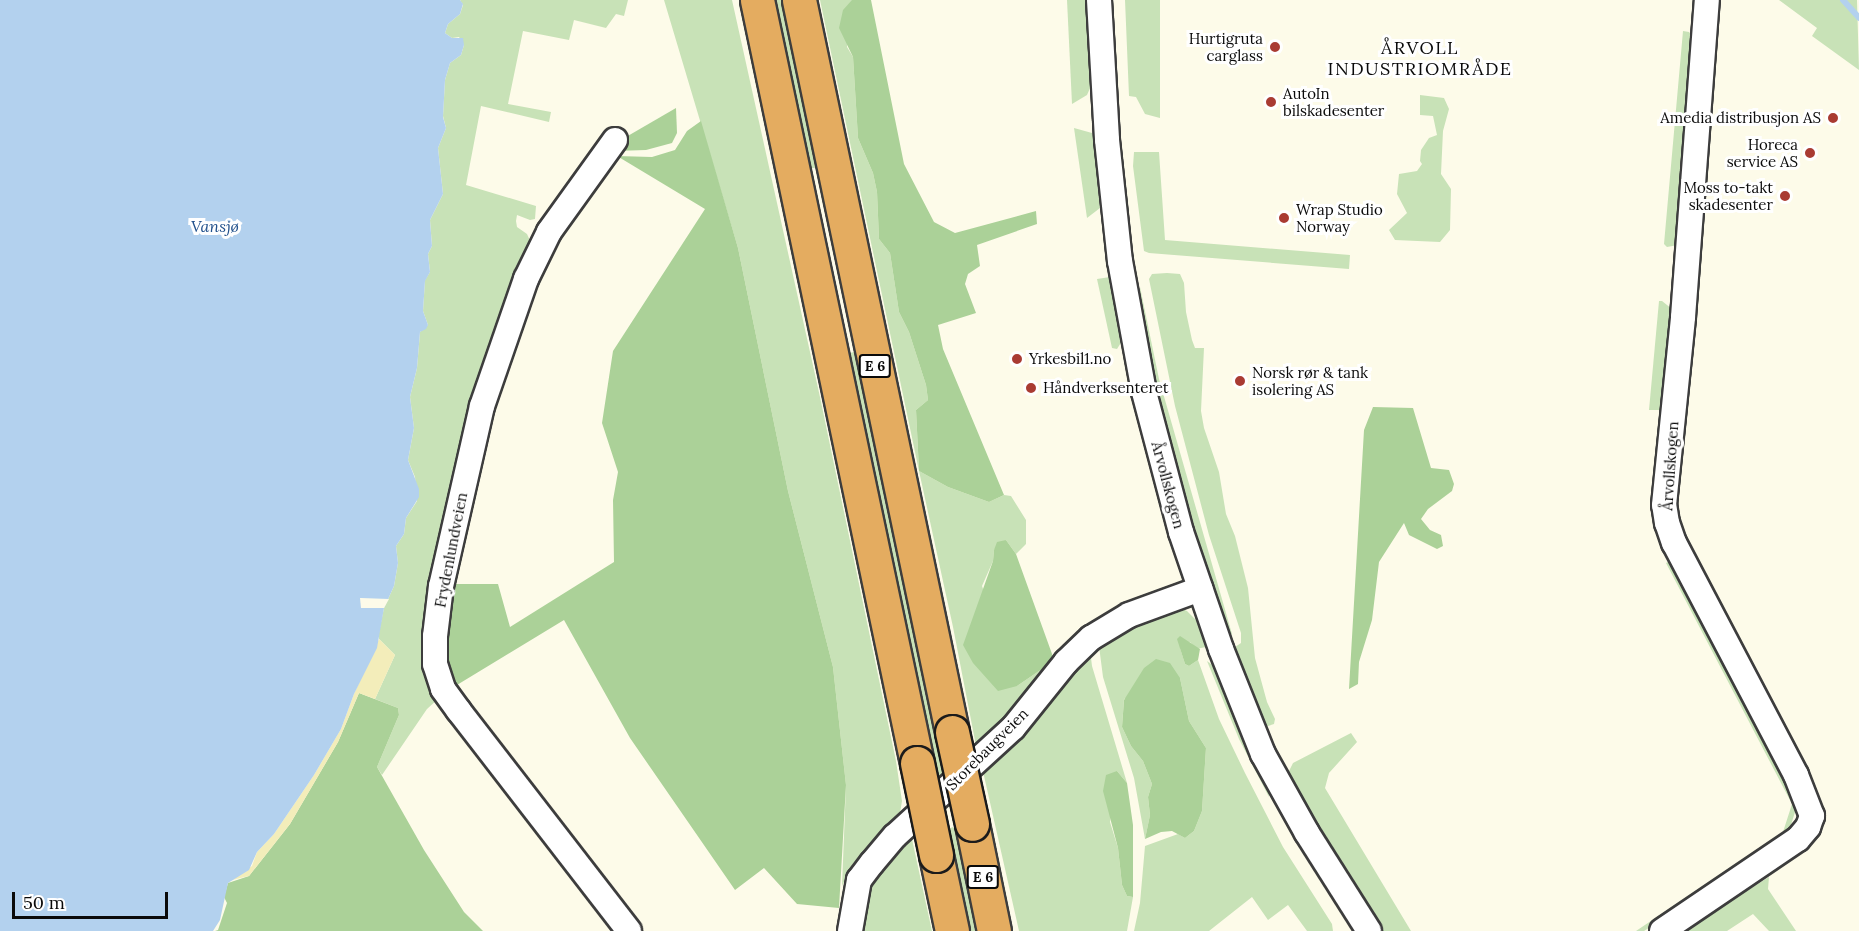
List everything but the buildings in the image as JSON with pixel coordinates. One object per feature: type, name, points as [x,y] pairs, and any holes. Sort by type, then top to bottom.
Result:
[{"type":"highway","name":"E 6","points":[[757,0],[952,931]]},
{"type":"highway","name":"E 6","points":[[799,0],[994,931]]},
{"type":"street","name":"Årvollskogen","points":[[1099,0],[1107,140],[1120,261],[1144,392],[1181,532],[1200,589],[1263,754],[1306,833],[1369,931]]},
{"type":"street","name":"Årvollskogen","points":[[1662,931],[1798,839],[1808,827],[1812,816],[1796,776],[1700,594],[1666,523],[1665,505],[1683,317],[1707,0]]},
{"type":"street","name":"Frydenlundveien","points":[[615,140],[549,231],[526,279],[482,406],[441,586],[435,636],[435,664],[443,689],[629,931]]},
{"type":"street","name":"Storebaugveien","points":[[850,931],[859,880],[872,863],[896,836],[1013,728],[1066,662],[1091,638],[1130,615],[1200,589]]},
{"type":"green space","points":[[460,0],[628,0],[624,16],[616,14],[606,28],[574,20],[569,40],[523,31],[508,104],[551,112],[549,122],[481,106],[466,185],[536,206],[535,219],[530,220],[517,215],[516,221],[517,227],[527,234],[533,247],[478,407],[438,699],[427,709],[382,775],[377,767],[399,715],[398,708],[375,699],[395,655],[379,639],[379,632],[384,608],[394,586],[398,563],[396,546],[404,534],[406,518],[417,501],[415,477],[408,460],[414,428],[410,397],[417,368],[420,332],[428,325],[423,311],[425,280],[430,272],[428,254],[432,246],[430,220],[443,194],[438,148],[446,128],[443,116],[445,80],[450,63],[461,55],[464,45],[459,37],[452,38],[445,33],[448,24],[460,14],[463,5]]},
{"type":"green space","points":[[664,0],[732,0],[820,397],[896,761],[902,801],[900,813],[852,865],[842,886],[846,785],[833,667],[788,491],[738,248]]},
{"type":"green space","points":[[772,0],[785,0],[818,167],[809,169]]},
{"type":"green space","points":[[820,0],[853,0],[847,47],[853,57],[858,138],[873,173],[877,192],[879,239],[890,253],[899,312],[909,332],[926,385],[928,400],[916,410],[919,471]]},
{"type":"green space","points":[[852,0],[871,0],[904,164],[934,222],[955,233],[1036,211],[1037,224],[977,245],[980,266],[968,274],[965,284],[976,313],[938,325],[943,349],[1004,495],[989,502],[948,487],[919,471],[916,410],[928,400],[926,385],[909,332],[899,312],[890,253],[879,239],[877,192],[873,173],[858,138],[853,57],[839,28],[843,10]]},
{"type":"green space","points":[[1067,0],[1089,0],[1091,86],[1087,95],[1072,104]]},
{"type":"green space","points":[[1125,0],[1160,0],[1160,118],[1145,114],[1136,97],[1129,96]]},
{"type":"green space","points":[[1779,0],[1857,0],[1859,70],[1812,36],[1817,28]]},
{"type":"green space","points":[[1683,31],[1689,32],[1692,36],[1678,245],[1667,247],[1664,244]]},
{"type":"green space","points":[[1420,95],[1444,98],[1449,109],[1443,131],[1441,174],[1451,189],[1450,230],[1440,242],[1395,240],[1389,230],[1407,213],[1397,194],[1399,174],[1417,171],[1422,164],[1421,150],[1429,138],[1437,135],[1433,116],[1420,115]]},
{"type":"green space","points":[[676,108],[677,133],[672,143],[646,150],[615,151],[626,137]]},
{"type":"green space","points":[[701,121],[738,248],[788,491],[833,667],[846,785],[839,908],[797,904],[764,868],[735,890],[630,738],[564,620],[452,688],[445,671],[449,584],[498,584],[510,627],[614,562],[613,500],[618,472],[602,423],[613,351],[705,209],[617,156],[652,157],[675,150],[687,131]]},
{"type":"green space","points":[[1074,128],[1092,133],[1094,138],[1100,208],[1087,218]]},
{"type":"green space","points":[[1134,152],[1159,152],[1165,240],[1350,255],[1349,269],[1144,251],[1133,166]]},
{"type":"green space","points":[[1152,274],[1180,274],[1184,283],[1186,312],[1192,340],[1195,348],[1204,348],[1201,411],[1204,428],[1219,472],[1226,514],[1235,536],[1248,588],[1255,658],[1267,702],[1275,719],[1274,724],[1268,726],[1263,725],[1232,649],[1241,643],[1241,633],[1209,535],[1175,406],[1149,279]]},
{"type":"green space","points":[[1110,277],[1122,341],[1117,349],[1112,348],[1097,279]]},
{"type":"green space","points":[[1140,287],[1159,379],[1232,634],[1228,636],[1185,507],[1146,344],[1139,296]]},
{"type":"green space","points":[[1659,301],[1672,309],[1664,404],[1660,410],[1649,410]]},
{"type":"green space","points":[[858,351],[947,779],[938,785],[846,354]]},
{"type":"green space","points":[[1373,407],[1413,408],[1431,468],[1449,470],[1454,484],[1452,491],[1428,509],[1421,519],[1430,530],[1441,535],[1443,546],[1437,549],[1409,535],[1404,523],[1379,562],[1372,620],[1359,662],[1358,684],[1349,689],[1364,430]]},
{"type":"green space","points":[[919,471],[948,487],[989,502],[1004,495],[1011,496],[1026,520],[1026,544],[1016,554],[1006,540],[994,550],[993,561],[982,586],[1017,686],[1039,671],[1056,665],[977,751],[953,627]]},
{"type":"green space","points":[[1006,540],[1016,554],[1056,665],[1039,671],[1017,686],[998,691],[973,663],[963,645],[993,561],[997,542]]},
{"type":"green space","points":[[1668,562],[1675,569],[1795,798],[1796,809],[1789,831],[1686,904],[1644,931],[1636,931],[1783,832],[1792,804],[1666,563]]},
{"type":"green space","points":[[1180,608],[1196,620],[1206,647],[1196,649],[1190,642],[1180,648],[1185,664],[1189,666],[1198,660],[1219,719],[1245,773],[1283,847],[1332,924],[1333,931],[1307,931],[1288,905],[1268,920],[1252,897],[1209,931],[1134,931],[1140,903],[1145,846],[1178,834],[1185,838],[1194,831],[1202,811],[1206,748],[1189,721],[1180,678],[1124,699],[1122,727],[1131,746],[1143,761],[1152,784],[1148,797],[1150,815],[1145,839],[1134,778],[1103,677],[1099,646],[1117,631]]},
{"type":"green space","points":[[1180,636],[1200,649],[1198,660],[1189,666],[1185,664],[1177,639]]},
{"type":"green space","points":[[1090,650],[1092,666],[1127,783],[1117,771],[1110,822],[1118,848],[1122,885],[1127,896],[1133,897],[1127,931],[1019,931],[982,767]]},
{"type":"green space","points":[[1156,659],[1170,663],[1180,678],[1189,721],[1206,748],[1202,811],[1194,831],[1185,838],[1172,831],[1161,832],[1145,839],[1150,815],[1148,797],[1152,784],[1143,761],[1131,746],[1122,727],[1124,700],[1144,668]]},
{"type":"green space","points":[[1207,661],[1215,667],[1268,787],[1269,797],[1239,739]]},
{"type":"green space","points":[[359,693],[398,708],[399,715],[377,767],[424,850],[464,912],[483,931],[215,931],[218,930],[227,903],[224,897],[228,883],[249,876],[290,824],[338,742]]},
{"type":"green space","points":[[1351,733],[1357,742],[1329,773],[1325,788],[1411,931],[1383,931],[1334,858],[1287,775],[1293,763]]},
{"type":"green space","points":[[1117,771],[1127,783],[1133,825],[1133,897],[1127,896],[1122,885],[1118,848],[1103,791],[1106,775]]},
{"type":"green space","points":[[953,827],[958,833],[978,931],[967,931],[947,835],[948,829]]},
{"type":"green space","points":[[910,830],[932,931],[858,931],[864,885]]},
{"type":"green space","points":[[1769,877],[1768,889],[1796,931],[1769,931],[1753,914],[1727,931],[1681,931]]},
{"type":"sand","points":[[379,639],[395,655],[375,699],[359,693],[338,742],[290,824],[249,876],[232,880],[252,866],[257,852],[274,834],[314,775],[341,729]]},
{"type":"water","name":"Vansjø","points":[[0,0],[460,0],[463,4],[460,14],[448,24],[445,33],[452,38],[463,38],[464,45],[461,55],[450,63],[445,80],[443,117],[446,128],[438,148],[443,194],[430,220],[432,246],[428,254],[430,272],[425,281],[423,311],[428,325],[420,332],[417,368],[410,397],[414,428],[408,460],[419,489],[419,497],[406,518],[404,534],[396,546],[398,563],[394,586],[384,608],[377,648],[354,694],[341,729],[314,775],[274,834],[257,852],[249,870],[228,883],[220,920],[213,931],[0,931]]},
{"type":"pier","points":[[360,598],[389,599],[384,608],[361,608]]},
{"type":"waterway","points":[[1843,0],[1859,18]]},
{"type":"place","name":"Hurtigruta carglass","points":[[1275,47]]},
{"type":"place","name":"AutoIn bilskadesenter","points":[[1271,102]]},
{"type":"place","name":"Amedia distribusjon AS","points":[[1833,118]]},
{"type":"place","name":"Horeca service AS","points":[[1810,153]]},
{"type":"place","name":"Moss to-takt skadesenter","points":[[1785,196]]},
{"type":"place","name":"Wrap Studio Norway","points":[[1284,218]]},
{"type":"place","name":"Yrkesbil1.no","points":[[1017,359]]},
{"type":"place","name":"Norsk rør & tank isolering AS","points":[[1240,381]]},
{"type":"place","name":"Håndverksenteret","points":[[1031,388]]},
{"type":"district","name":"ÅRVOLL INDUSTRIOMRÅDE","points":[[1420,59]]}]
